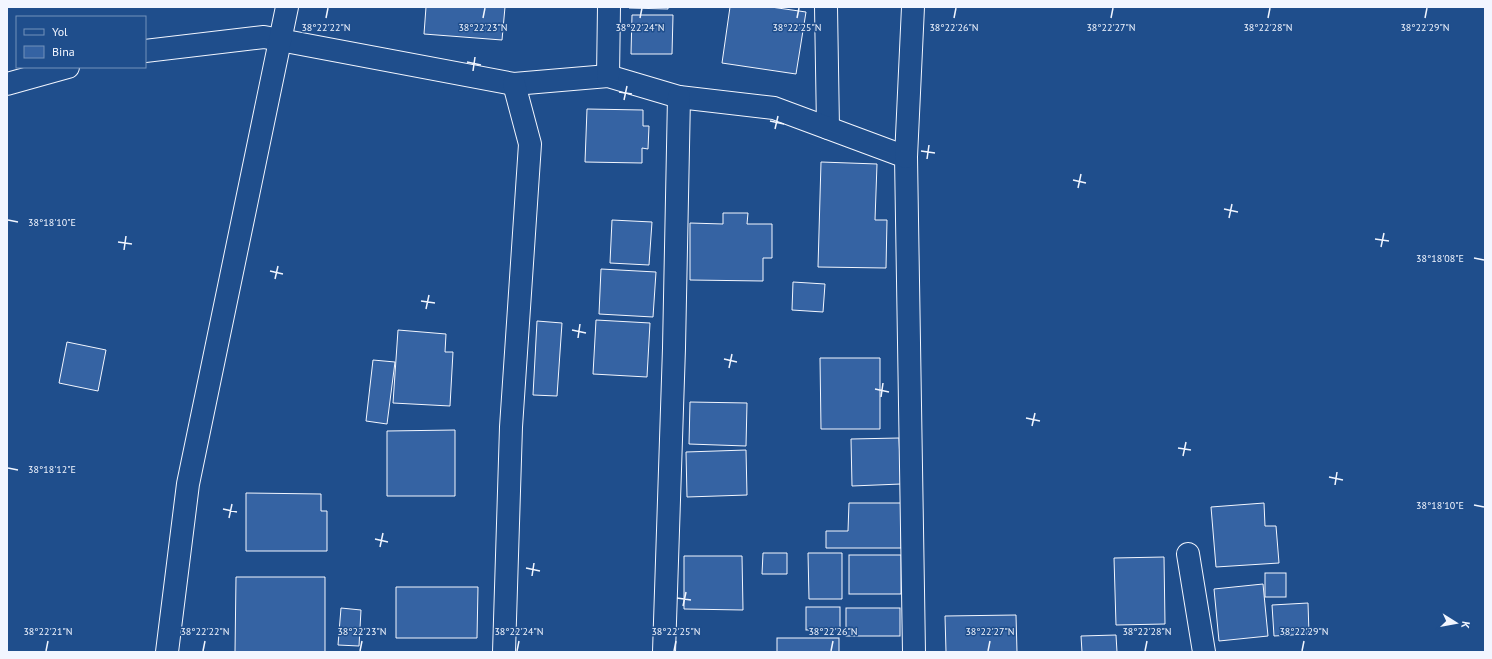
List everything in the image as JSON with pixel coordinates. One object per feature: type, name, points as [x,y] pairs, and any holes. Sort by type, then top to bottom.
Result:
[{"type":"street","points":[[166,652],[188,484],[287,7]]},
{"type":"street","points":[[608,76],[609,7]]},
{"type":"street","points":[[826,7],[828,128]]},
{"type":"street","points":[[913,7],[906,157],[914,652]]},
{"type":"street","points":[[146,51],[264,37],[514,84],[608,76],[679,97],[774,108],[906,157]]},
{"type":"street","points":[[7,84],[64,68]]},
{"type":"street","points":[[504,652],[511,427],[530,144],[514,84]]},
{"type":"street","points":[[664,652],[674,348],[679,97]]},
{"type":"street","points":[[1188,554],[1204,652]]},
{"type":"building","points":[[426,7],[505,7],[502,40],[424,34]]},
{"type":"building","points":[[668,7],[668,9],[629,8]]},
{"type":"building","points":[[730,7],[771,7],[806,12],[796,74],[722,63]]},
{"type":"building","points":[[632,15],[673,15],[672,54],[631,54]]},
{"type":"building","points":[[587,109],[643,110],[643,126],[649,126],[648,149],[642,148],[642,163],[585,162]]},
{"type":"building","points":[[821,162],[877,164],[875,220],[887,220],[886,268],[818,267]]},
{"type":"building","points":[[723,213],[748,213],[747,224],[772,224],[772,258],[763,258],[763,281],[690,280],[690,223],[723,224]]},
{"type":"building","points":[[612,220],[652,222],[649,265],[610,263]]},
{"type":"building","points":[[601,269],[656,272],[653,317],[599,314]]},
{"type":"building","points":[[793,282],[825,284],[823,312],[792,310]]},
{"type":"building","points":[[596,320],[650,323],[647,377],[593,374]]},
{"type":"building","points":[[537,321],[562,323],[557,396],[533,395]]},
{"type":"building","points":[[398,330],[446,334],[445,352],[453,352],[450,406],[393,403]]},
{"type":"building","points":[[67,342],[106,350],[98,391],[59,383]]},
{"type":"building","points":[[820,358],[880,358],[880,429],[821,429]]},
{"type":"building","points":[[373,360],[395,362],[387,424],[366,421]]},
{"type":"building","points":[[690,402],[747,403],[746,446],[689,444]]},
{"type":"building","points":[[455,430],[455,496],[387,496],[387,431]]},
{"type":"building","points":[[899,438],[901,484],[852,486],[851,439]]},
{"type":"building","points":[[746,450],[747,495],[687,497],[686,452]]},
{"type":"building","points":[[246,493],[321,494],[321,511],[327,511],[327,551],[246,551]]},
{"type":"building","points":[[849,503],[901,503],[901,548],[826,548],[826,531],[848,531]]},
{"type":"building","points":[[1264,503],[1265,526],[1276,526],[1279,563],[1216,567],[1211,507]]},
{"type":"building","points":[[763,553],[787,553],[787,574],[762,574]]},
{"type":"building","points":[[808,553],[842,553],[842,599],[809,599]]},
{"type":"building","points":[[849,555],[901,555],[901,594],[849,594]]},
{"type":"building","points":[[684,556],[742,556],[743,610],[684,609]]},
{"type":"building","points":[[1164,557],[1165,624],[1116,625],[1114,558]]},
{"type":"building","points":[[1265,573],[1286,573],[1286,597],[1265,597]]},
{"type":"building","points":[[236,577],[325,577],[325,652],[235,652]]},
{"type":"building","points":[[1263,584],[1268,636],[1219,641],[1214,589]]},
{"type":"building","points":[[396,587],[478,587],[477,638],[396,638]]},
{"type":"building","points":[[1308,603],[1309,634],[1274,636],[1272,605]]},
{"type":"building","points":[[806,607],[840,607],[840,630],[806,630]]},
{"type":"building","points":[[341,608],[361,610],[359,646],[338,645]]},
{"type":"building","points":[[846,608],[900,608],[900,636],[846,636]]},
{"type":"building","points":[[1016,615],[1017,652],[946,652],[945,616]]},
{"type":"building","points":[[1116,635],[1117,652],[1082,652],[1081,636]]},
{"type":"building","points":[[777,638],[839,638],[839,652],[777,652]]}]
